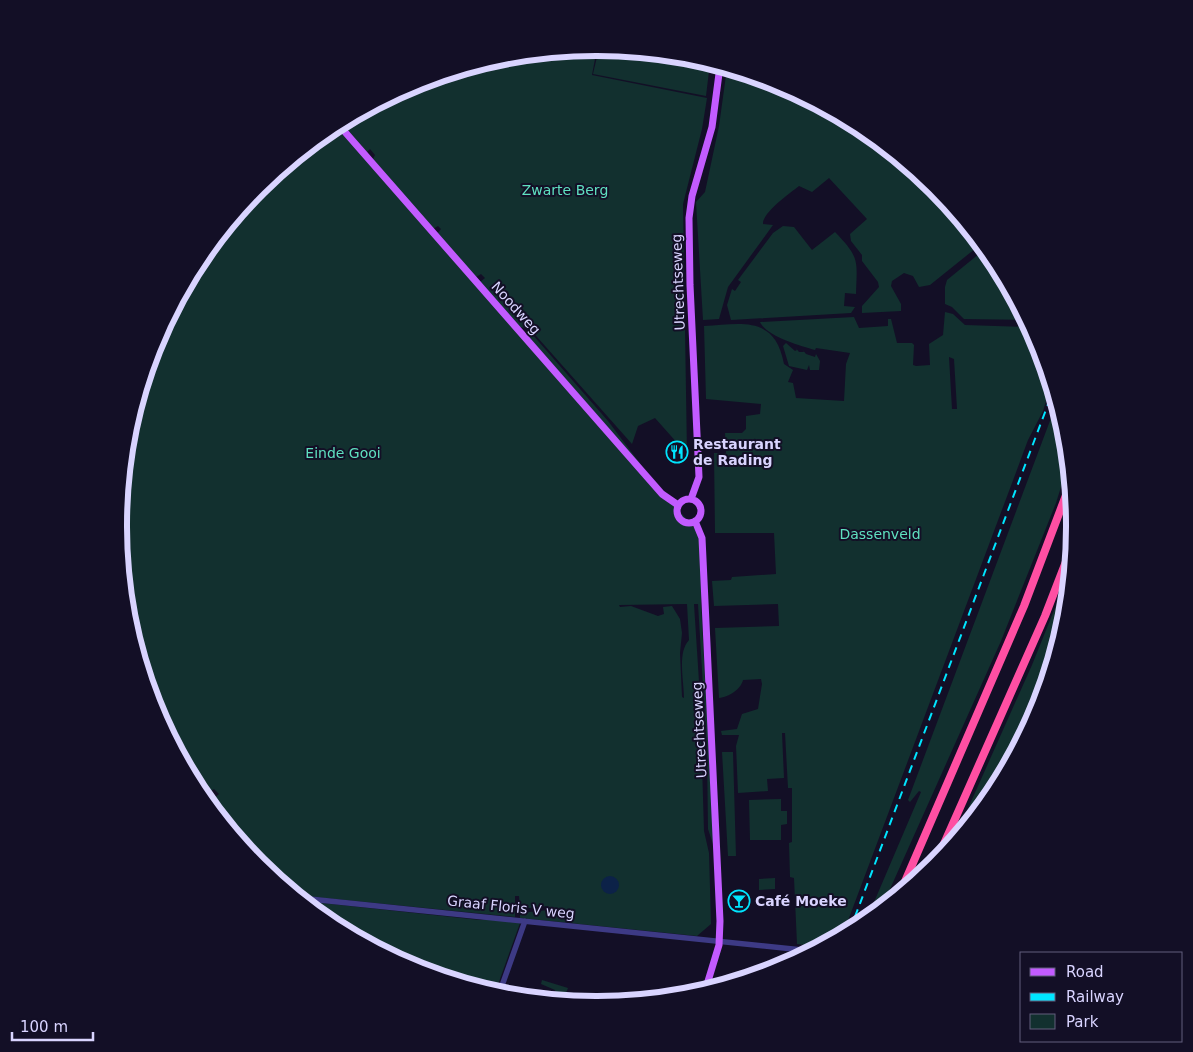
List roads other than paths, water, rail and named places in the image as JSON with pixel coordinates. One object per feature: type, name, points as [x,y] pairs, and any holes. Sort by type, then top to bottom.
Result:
[{"type":"highway","points":[[906,879],[1024,606],[1065,498]]},
{"type":"highway","points":[[945,841],[1041,625],[1064,566]]},
{"type":"main road","name":"Utrechtseweg","points":[[691,499],[699,477],[690,285],[689,218],[692,196],[712,126],[719,72]]},
{"type":"main road","name":"Noodweg","points":[[344,130],[662,494],[678,505]]},
{"type":"main road","points":[[691,499],[699,504],[701,514],[695,521],[688,522],[681,519],[677,513],[678,505],[684,500],[691,499]]},
{"type":"main road","name":"Utrechtseweg","points":[[695,521],[702,538],[718,862],[719,940],[707,982]]},
{"type":"street","name":"Graaf Floris V weg","points":[[311,899],[799,949]]},
{"type":"street","points":[[501,986],[525,921]]},
{"type":"water","points":[[610,876],[616,879],[619,885],[616,891],[610,894],[604,891],[601,885],[604,879]]},
{"type":"railway","points":[[854,919],[1049,401]]},
{"type":"place","name":"Restaurant de Rading","points":[[677,452]]},
{"type":"place","name":"Café Moeke","points":[[739,901]]},
{"type":"park label","name":"Zwarte Berg","points":[[565,190]]},
{"type":"park label","name":"Einde Gooi","points":[[343,453]]},
{"type":"park label","name":"Dassenveld","points":[[880,534]]}]
